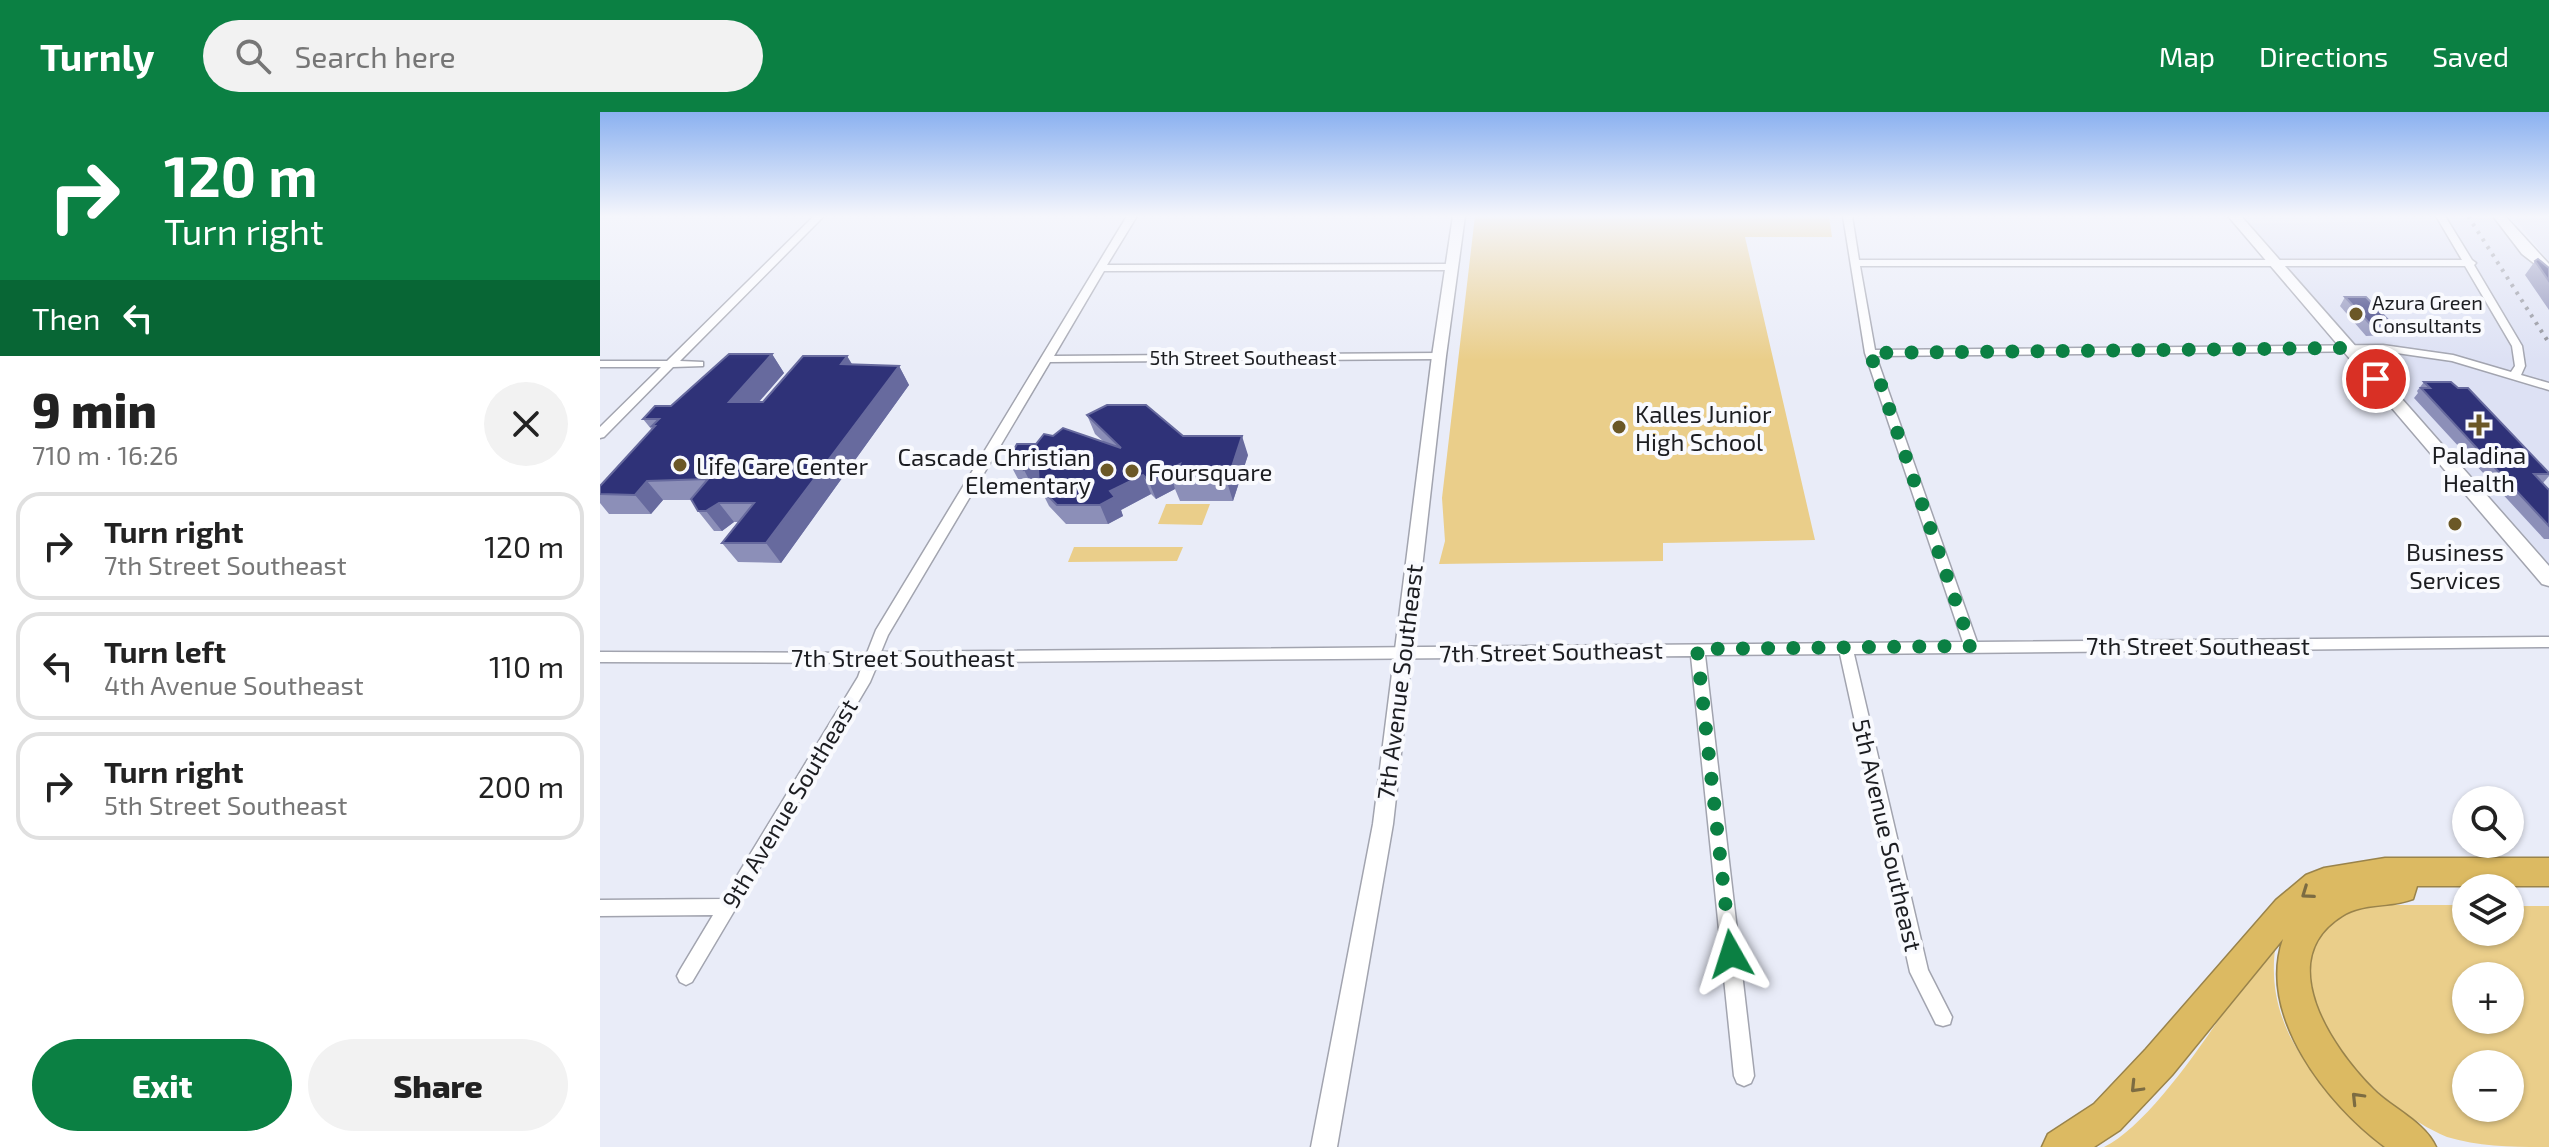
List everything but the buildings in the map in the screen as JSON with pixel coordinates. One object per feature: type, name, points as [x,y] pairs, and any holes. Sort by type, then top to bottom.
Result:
[{"type":"highway","points":[[2061,1147],[2107,1117],[2159,1062],[2287,910],[2317,885],[2335,878],[2385,872],[2549,872]]},
{"type":"highway","points":[[2417,1147],[2359,1101],[2323,1055],[2299,1001],[2292,969],[2294,952],[2305,929],[2328,907],[2343,899],[2372,890],[2452,889]]},
{"type":"highway","points":[[2524,889],[2549,889]]},
{"type":"main road","points":[[2276,264],[2549,579]]},
{"type":"street","points":[[600,434],[771,264]]},
{"type":"street","name":"9th Avenue Southeast","points":[[686,976],[865,678],[881,634],[1103,264]]},
{"type":"street","points":[[1854,264],[1870,353],[1971,646]]},
{"type":"street","points":[[2472,264],[2517,346],[2520,366],[2515,375]]},
{"type":"street","points":[[1101,268],[1451,267]]},
{"type":"street","name":"7th Avenue Southeast","points":[[1324,1147],[1383,824],[1451,267]]},
{"type":"street","points":[[1870,353],[2349,348],[2423,352],[2515,375],[2549,387]]},
{"type":"street","name":"5th Street Southeast","points":[[1048,359],[1439,356]]},
{"type":"street","points":[[600,364],[699,364]]},
{"type":"street","name":"7th Street Southeast","points":[[600,657],[871,658],[2549,642]]},
{"type":"street","name":"5th Avenue Southeast","points":[[1846,648],[1919,972],[1943,1017]]},
{"type":"street","points":[[1697,649],[1744,1076]]},
{"type":"street","points":[[600,908],[726,907]]},
{"type":"shaded area","name":"Kalles Junior High School","points":[[1469,264],[1751,264],[1815,540],[1663,543],[1663,561],[1439,564],[1445,541],[1442,498]]},
{"type":"shaded area","points":[[2276,264],[2543,264],[2549,271],[2549,579]]},
{"type":"shaded area","points":[[1166,504],[1210,504],[1202,525],[1158,524]]},
{"type":"shaded area","points":[[1074,547],[1183,547],[1177,561],[1068,562]]},
{"type":"shaded area","points":[[2452,905],[2452,946],[2524,946],[2524,906],[2549,906],[2549,1147],[2472,1143],[2433,1131],[2380,1093],[2347,1059],[2334,1041],[2315,999],[2311,978],[2312,958],[2318,939],[2331,923],[2353,910]]},
{"type":"shaded area","points":[[2276,943],[2274,976],[2279,1006],[2289,1034],[2323,1084],[2393,1147],[2104,1147],[2148,1112],[2170,1086],[2267,947]]},
{"type":"railway","points":[[2499,264],[2549,343]]},
{"type":"place","name":"Azura Green Consultants","points":[[2356,314]]},
{"type":"place","name":"Paladina Health","points":[[2479,425]]},
{"type":"place","name":"Kalles Junior High School","points":[[1619,427]]},
{"type":"place","name":"Life Care Center","points":[[680,465]]},
{"type":"place","name":"Cascade Christian Elementary","points":[[1107,470]]},
{"type":"place","name":"Foursquare","points":[[1132,471]]},
{"type":"place","name":"Business Services","points":[[2455,524]]},
{"type":"route","points":[[1731,954],[1697,649],[1971,646],[1870,353],[2349,348],[2376,379]]}]
